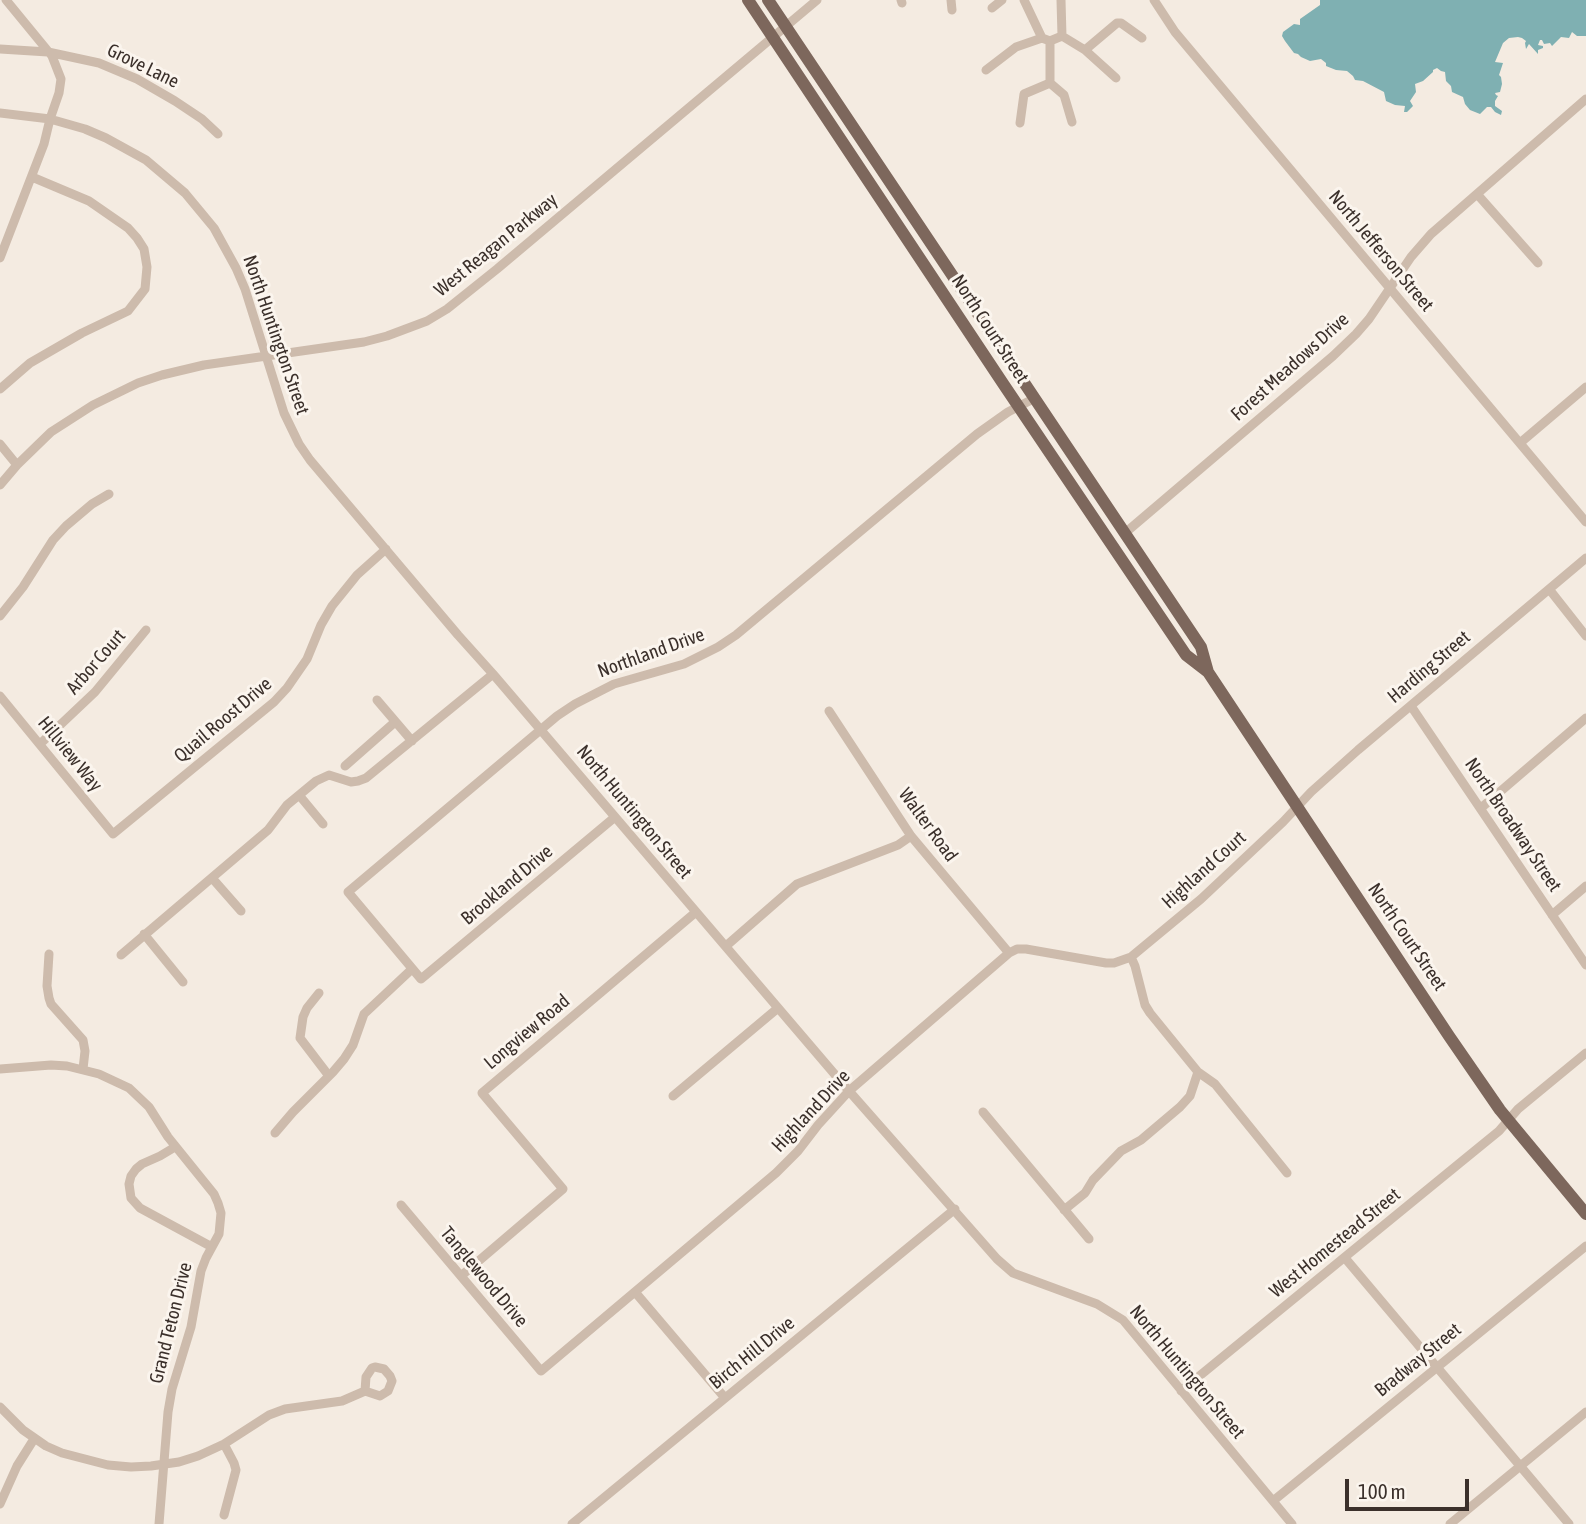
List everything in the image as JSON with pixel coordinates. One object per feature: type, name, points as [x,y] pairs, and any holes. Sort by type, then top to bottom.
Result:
[{"type":"main road","name":"North Court Street","points":[[748,0],[1186,655],[1208,672]]},
{"type":"main road","name":"North Court Street","points":[[768,0],[1201,647],[1208,672],[1442,1024],[1508,1120],[1586,1214]]},
{"type":"street","points":[[0,258],[44,144],[61,79],[52,56],[6,0]]},
{"type":"street","name":"West Reagan Parkway","points":[[0,485],[36,445],[61,425],[127,388],[186,368],[365,342],[387,337],[427,321],[463,297],[817,0]]},
{"type":"street","points":[[992,8],[1002,0]]},
{"type":"street","points":[[1024,0],[1046,39],[1050,83],[1064,95],[1072,122]]},
{"type":"street","points":[[1061,0],[1062,36]]},
{"type":"street","name":"North Jefferson Street","points":[[1154,0],[1175,32],[1586,522]]},
{"type":"street","points":[[1085,50],[1117,23],[1142,38]]},
{"type":"street","points":[[986,70],[1016,47],[1062,36],[1085,50],[1116,78]]},
{"type":"street","name":"Grove Lane","points":[[0,49],[48,52],[99,63],[137,79],[175,100],[218,134]]},
{"type":"street","points":[[1020,123],[1024,94],[1050,83]]},
{"type":"street","name":"Forest Meadows Drive","points":[[1125,533],[1333,356],[1369,319],[1423,243],[1584,105]]},
{"type":"street","name":"North Huntington Street","points":[[0,113],[50,119],[85,129],[127,148],[164,174],[185,193],[214,228],[236,268],[284,413],[310,460],[849,1091],[998,1259],[1013,1273],[1097,1304],[1123,1320],[1293,1524]]},
{"type":"street","points":[[0,389],[30,363],[82,333],[128,312],[145,289],[147,267],[144,249],[128,228],[89,201],[32,177]]},
{"type":"street","points":[[1477,194],[1538,263]]},
{"type":"street","points":[[1520,443],[1586,387]]},
{"type":"street","name":"Northland Drive","points":[[412,969],[348,892],[575,704],[630,679],[684,664],[718,647],[736,635],[977,434],[1008,412],[1035,398]]},
{"type":"street","points":[[0,444],[17,465]]},
{"type":"street","points":[[0,616],[23,587],[53,540],[92,504],[109,494]]},
{"type":"street","name":"Quail Roost Drive","points":[[113,834],[274,702],[307,659],[321,625],[338,597],[357,575],[386,549]]},
{"type":"street","name":"Harding Street","points":[[1297,806],[1358,750],[1586,558]]},
{"type":"street","points":[[1549,589],[1586,636]]},
{"type":"street","name":"Arbor Court","points":[[40,744],[88,699],[146,630]]},
{"type":"street","points":[[121,955],[268,830],[279,813],[299,795],[323,777],[334,776],[351,782],[366,778],[493,674]]},
{"type":"street","name":"Hillview Way","points":[[0,696],[113,834]]},
{"type":"street","points":[[377,700],[412,741]]},
{"type":"street","name":"North Broadway Street","points":[[1411,706],[1586,965]]},
{"type":"street","name":"Walter Road","points":[[829,711],[911,836],[1009,953]]},
{"type":"street","points":[[1481,808],[1586,718]]},
{"type":"street","points":[[345,766],[395,722]]},
{"type":"street","points":[[299,795],[323,824]]},
{"type":"street","name":"Highland Court","points":[[1131,957],[1201,899],[1297,806]]},
{"type":"street","name":"Brookland Drive","points":[[412,969],[421,979],[615,817]]},
{"type":"street","points":[[726,946],[797,884],[898,845],[911,836]]},
{"type":"street","points":[[212,877],[241,911]]},
{"type":"street","points":[[1552,915],[1586,886]]},
{"type":"street","name":"Longview Road","points":[[461,1276],[563,1189],[482,1093],[696,912]]},
{"type":"street","points":[[145,934],[183,982]]},
{"type":"street","points":[[1009,953],[1026,949],[1106,963],[1131,957],[1145,1005],[1150,1013],[1198,1072],[1215,1084],[1287,1173]]},
{"type":"street","name":"Highland Drive","points":[[541,1371],[784,1166],[849,1091],[1009,953]]},
{"type":"street","points":[[48,954],[49,998],[51,1004],[83,1040],[83,1069]]},
{"type":"street","points":[[275,1133],[344,1059],[353,1045],[364,1014],[412,969]]},
{"type":"street","points":[[319,993],[303,1017],[300,1038],[329,1076]]},
{"type":"street","points":[[673,1096],[778,1008]]},
{"type":"street","name":"West Homestead Street","points":[[1181,1391],[1499,1131],[1518,1109],[1586,1053]]},
{"type":"street","name":"Grand Teton Drive","points":[[0,1069],[51,1065],[83,1069],[113,1080],[139,1096],[175,1147],[214,1194],[218,1203],[221,1224],[219,1234],[201,1271],[191,1327],[172,1389],[159,1524]]},
{"type":"street","points":[[1064,1210],[1085,1193],[1093,1180],[1121,1151],[1141,1140],[1180,1107],[1190,1096],[1198,1072]]},
{"type":"street","points":[[983,1112],[1089,1239]]},
{"type":"street","points":[[175,1147],[136,1169],[129,1184],[131,1198],[140,1208],[212,1247]]},
{"type":"street","name":"Tanglewood Drive","points":[[401,1205],[541,1371]]},
{"type":"street","name":"Birch Hill Drive","points":[[572,1524],[955,1209]]},
{"type":"street","name":"Bradway Street","points":[[1273,1501],[1586,1246]]},
{"type":"street","points":[[1345,1258],[1569,1524]]},
{"type":"street","points":[[635,1292],[725,1398]]},
{"type":"street","points":[[0,1407],[34,1439],[62,1453],[108,1465],[131,1467],[164,1465],[198,1456],[224,1444],[256,1422],[285,1409],[342,1401],[365,1391]]},
{"type":"street","points":[[1450,1524],[1586,1412]]},
{"type":"street","points":[[0,1504],[17,1466],[34,1439]]},
{"type":"street","points":[[224,1444],[236,1471],[224,1515]]},
{"type":"water","points":[[1320,0],[1586,0],[1586,36],[1577,36],[1572,32],[1569,38],[1561,37],[1552,46],[1540,40],[1538,45],[1543,48],[1538,50],[1538,54],[1529,44],[1526,49],[1526,41],[1522,38],[1509,38],[1503,43],[1495,62],[1503,63],[1499,75],[1502,84],[1500,92],[1495,93],[1498,96],[1495,106],[1502,111],[1501,115],[1491,107],[1487,107],[1480,114],[1470,110],[1463,97],[1452,92],[1445,72],[1437,68],[1423,81],[1415,84],[1416,92],[1410,101],[1413,106],[1404,112],[1405,106],[1386,101],[1384,92],[1363,81],[1355,80],[1347,71],[1326,66],[1321,59],[1310,61],[1294,53],[1282,36],[1283,32],[1294,24],[1300,25],[1300,19],[1320,5]]}]
